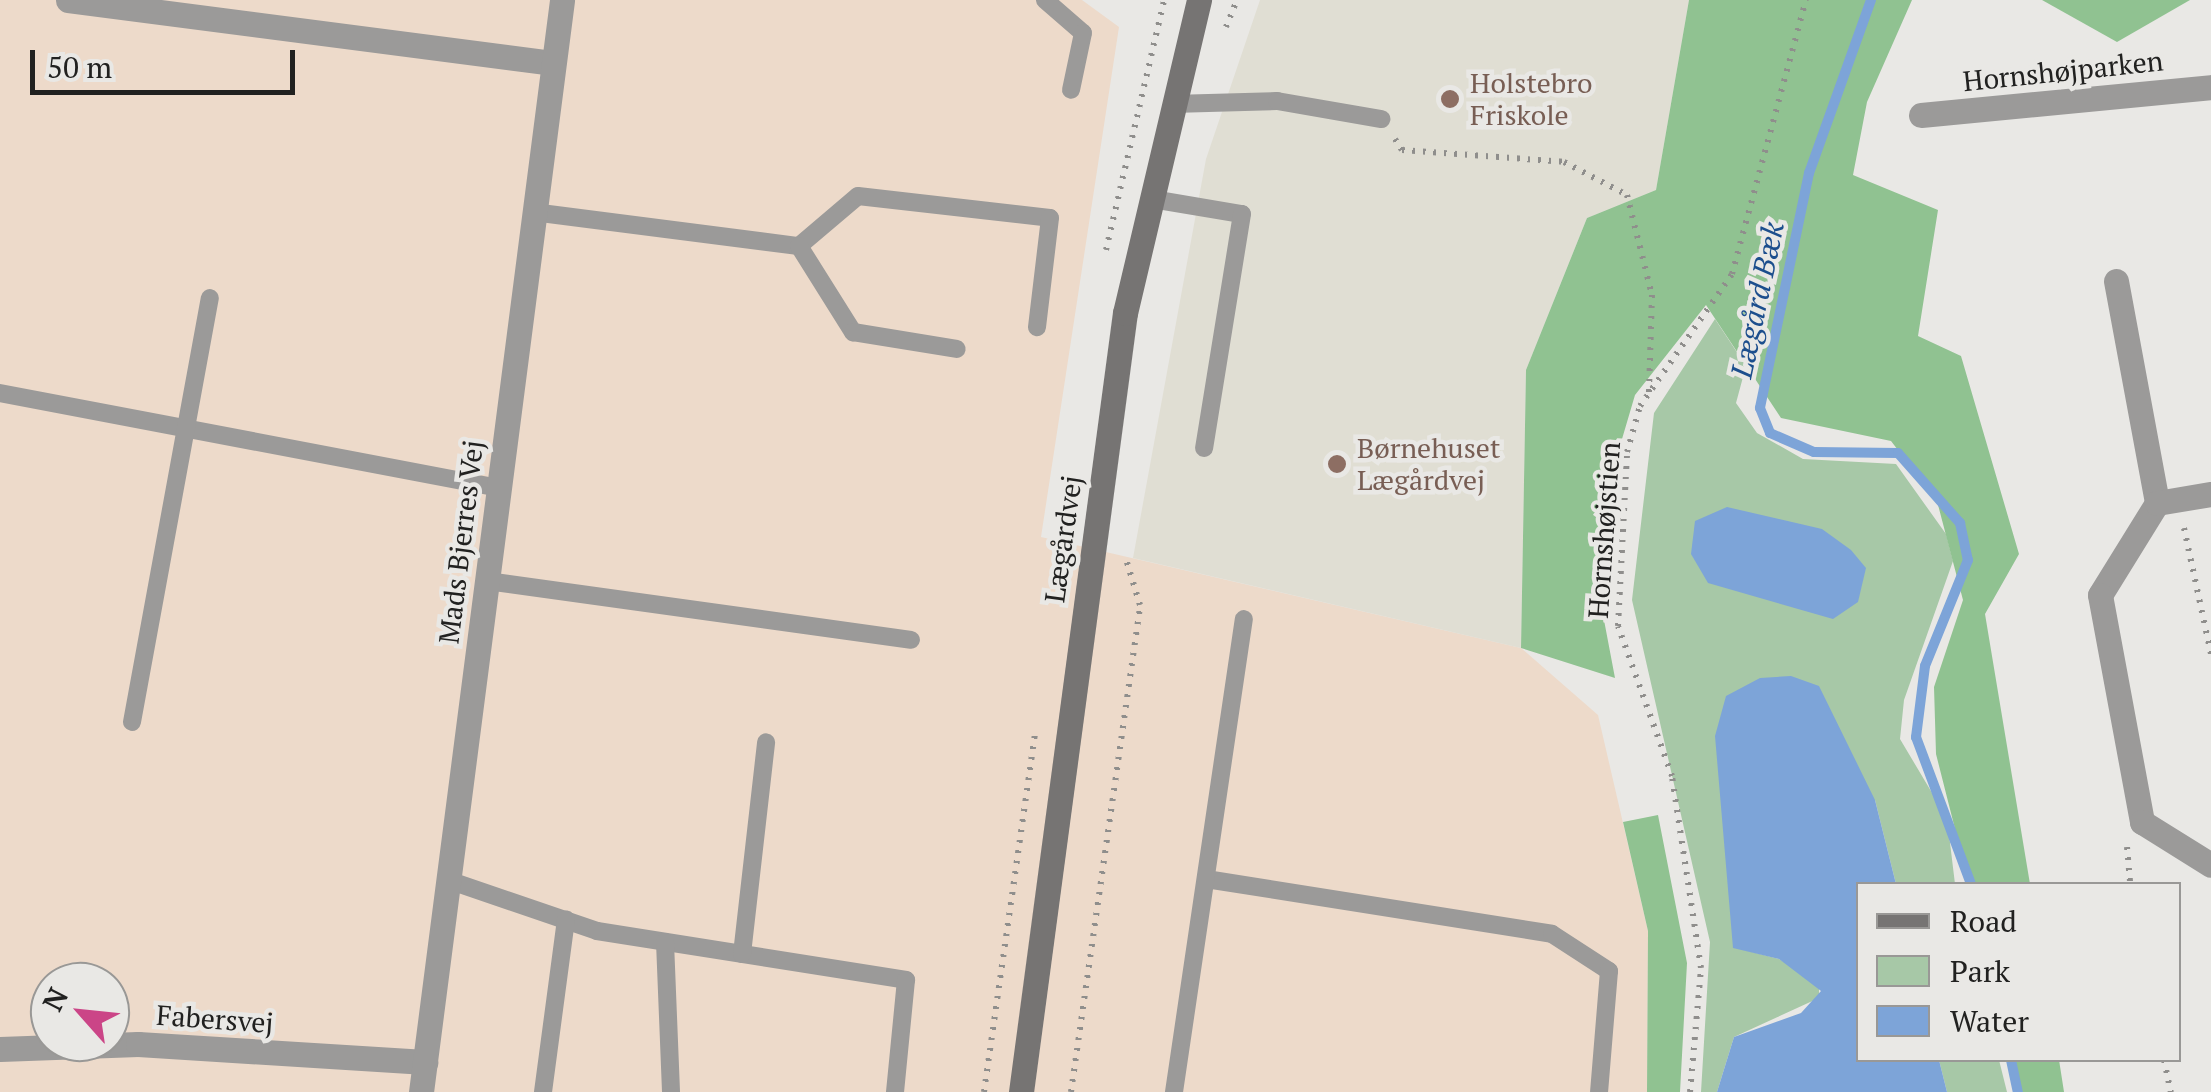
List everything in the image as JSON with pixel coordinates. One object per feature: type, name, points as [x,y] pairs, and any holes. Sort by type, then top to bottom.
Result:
[{"type":"street","points":[[68,0],[552,63]]},
{"type":"street","name":"Mads Bjerres Vej","points":[[420,1092],[562,0]]},
{"type":"street","name":"Lægårdvej","points":[[1021,1092],[1125,313],[1199,0]]},
{"type":"street","name":"Hornshøjparken","points":[[1921,115],[2211,87]]},
{"type":"street","points":[[2116,282],[2167,501]]},
{"type":"street","points":[[2211,494],[2167,501],[2100,594],[2142,822],[2211,865]]},
{"type":"street","name":"Fabersvej","points":[[0,1049],[138,1044],[425,1062]]},
{"type":"lane","points":[[1046,0],[1083,33],[1071,90]]},
{"type":"lane","points":[[1172,104],[1277,101],[1382,119]]},
{"type":"lane","points":[[534,212],[799,246],[858,196],[1050,218],[1037,326]]},
{"type":"lane","points":[[1152,198],[1242,214],[1204,448]]},
{"type":"lane","points":[[799,246],[853,332],[957,350]]},
{"type":"lane","points":[[132,722],[210,298]]},
{"type":"lane","points":[[0,394],[498,488]]},
{"type":"lane","points":[[486,581],[911,640]]},
{"type":"lane","points":[[1174,1092],[1244,619]]},
{"type":"lane","points":[[742,954],[766,742]]},
{"type":"lane","points":[[1206,879],[1552,934],[1609,971],[1599,1092]]},
{"type":"lane","points":[[448,880],[566,920],[665,942],[906,980],[896,1092]]},
{"type":"lane","points":[[543,1092],[566,920]]},
{"type":"lane","points":[[665,942],[670,1092]]},
{"type":"path","points":[[1153,36],[1164,0]]},
{"type":"path","name":"Hornshøjstien","points":[[1690,1092],[1701,968],[1672,776],[1618,626],[1627,452],[1650,394],[1732,274],[1806,0]]},
{"type":"path","points":[[1382,119],[1402,150],[1564,162],[1627,195],[1652,295],[1650,394]]},
{"type":"path","points":[[2167,501],[2211,654]]},
{"type":"path","points":[[1070,1092],[1140,605],[1124,551]]},
{"type":"path","points":[[2164,1062],[2171,1092]]},
{"type":"shaded area","points":[[0,0],[1082,0],[1119,27],[1041,537],[1521,648],[1598,715],[1648,931],[1647,1092],[0,1092]]},
{"type":"shaded area","name":"Børnehuset Lægårdvej","points":[[1260,0],[1689,0],[1656,190],[1587,218],[1526,370],[1521,648],[1133,558],[1206,159]]},
{"type":"green space","points":[[1689,0],[1912,0],[1867,102],[1853,175],[1938,210],[1918,336],[1961,356],[2019,554],[1985,614],[2030,882],[1968,882],[1936,754],[1934,687],[1963,600],[1937,501],[1891,441],[1781,418],[1706,305],[1635,395],[1617,456],[1604,620],[1615,678],[1521,648],[1526,370],[1587,218],[1656,190]]},
{"type":"green space","points":[[2042,0],[2190,0],[2117,42]]},
{"type":"green space","points":[[1715,319],[1746,366],[1736,403],[1757,433],[1803,459],[1896,464],[1946,534],[1953,561],[1904,700],[1900,739],[1947,818],[1955,882],[1896,882],[1875,800],[1733,947],[1779,959],[1819,983],[1819,998],[1734,1037],[1717,1092],[1701,1092],[1710,942],[1632,600],[1654,413]]},
{"type":"green space","points":[[1658,815],[1687,963],[1680,1092],[1647,1092],[1648,931],[1623,822]]},
{"type":"green space","points":[[1940,1062],[2000,1062],[2007,1092],[1947,1092]]},
{"type":"green space","points":[[2012,1062],[2059,1062],[2064,1092],[2020,1092]]},
{"type":"water","points":[[1727,507],[1822,529],[1851,550],[1866,568],[1858,602],[1833,619],[1708,583],[1691,554],[1695,521]]},
{"type":"water","points":[[1791,676],[1819,686],[1875,800],[1896,882],[1856,882],[1856,1062],[1940,1062],[1947,1092],[1717,1092],[1734,1037],[1801,1013],[1821,991],[1779,959],[1733,948],[1715,736],[1726,696],[1760,678]]},
{"type":"waterway","name":"Lægård Bæk","points":[[1871,0],[1809,173],[1760,408],[1770,433],[1814,452],[1898,453],[1960,523],[1968,560],[1925,666],[1916,737],[1970,882]]},
{"type":"waterway","name":"Lægård Bæk","points":[[2011,1062],[2018,1092]]},
{"type":"place","name":"Holstebro Friskole","points":[[1450,99]]},
{"type":"place","name":"Børnehuset Lægårdvej","points":[[1337,464]]}]
